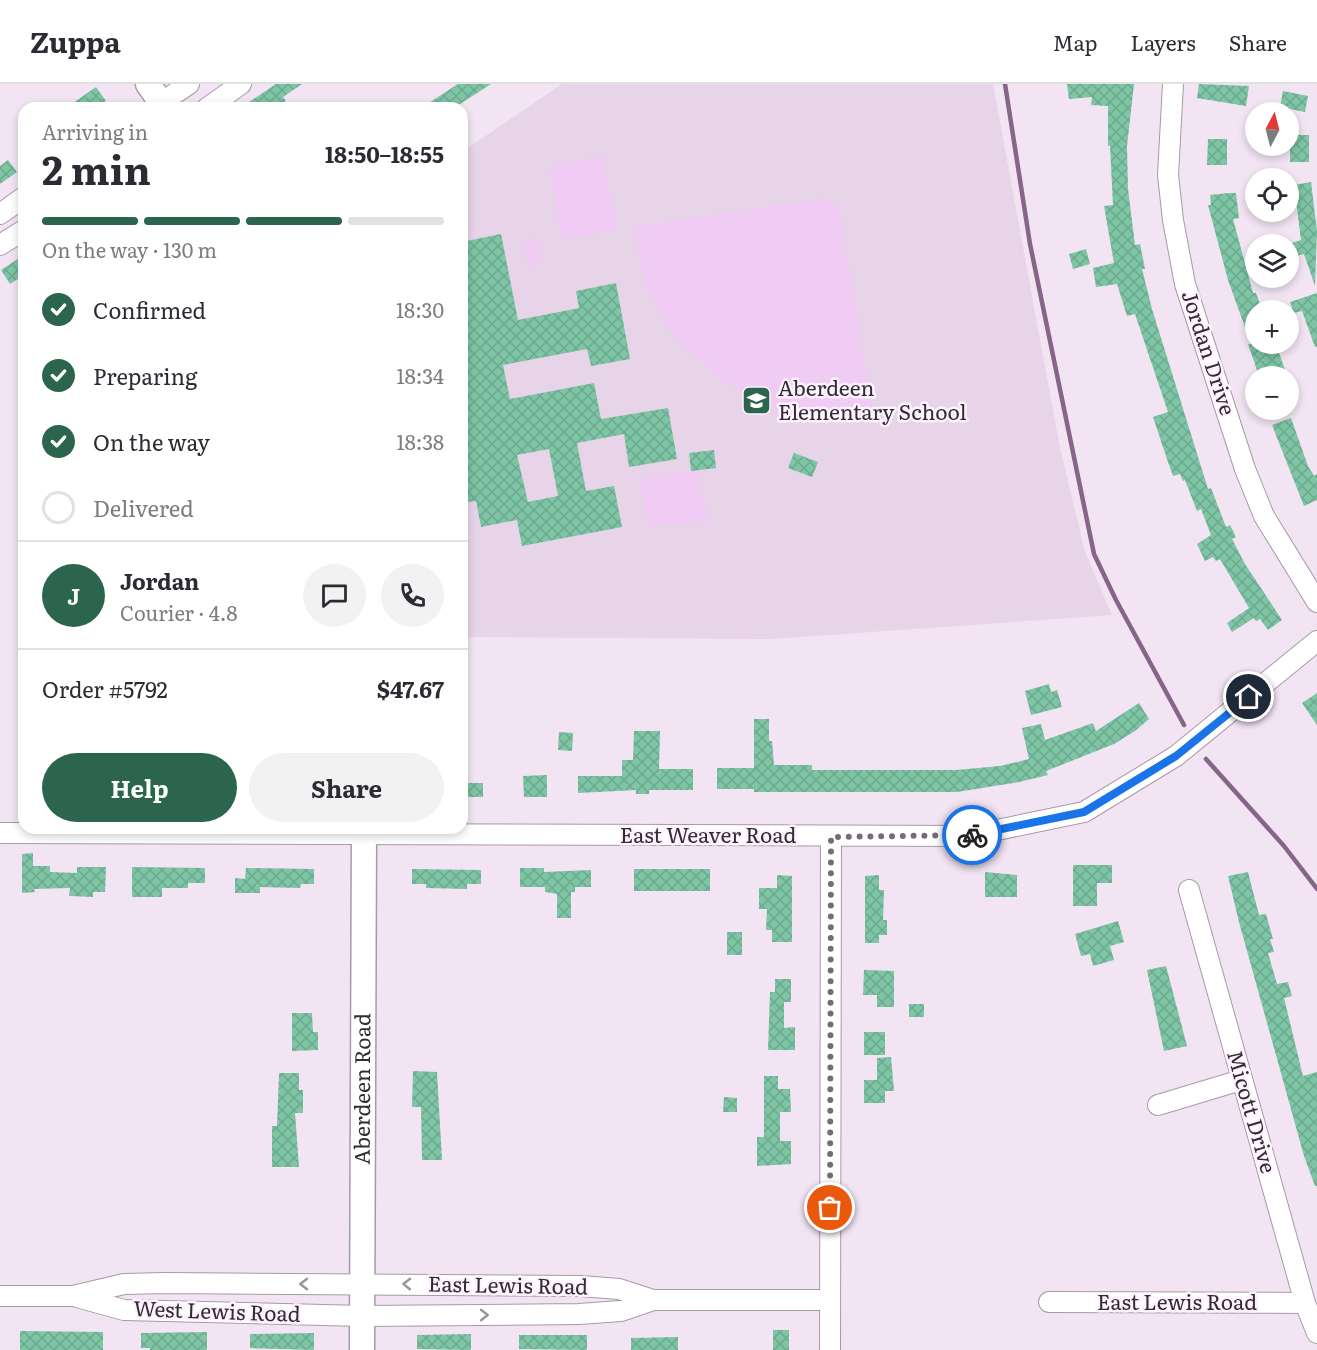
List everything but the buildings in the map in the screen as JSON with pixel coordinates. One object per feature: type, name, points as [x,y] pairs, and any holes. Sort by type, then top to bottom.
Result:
[{"type":"main road","name":"Aberdeen Road","points":[[362,1350],[364,834]]},
{"type":"street","points":[[157,101],[189,84]]},
{"type":"street","points":[[216,102],[241,84]]},
{"type":"street","name":"Jordan Drive","points":[[1173,84],[1168,175],[1173,220],[1185,284],[1249,479],[1264,516],[1317,602]]},
{"type":"street","points":[[0,214],[18,201]]},
{"type":"street","points":[[0,245],[18,234]]},
{"type":"street","name":"East Weaver Road","points":[[468,832],[831,837],[968,836],[1084,812],[1176,756],[1317,641]]},
{"type":"street","name":"East Weaver Road","points":[[0,833],[18,833]]},
{"type":"street","points":[[830,1350],[831,837]]},
{"type":"street","name":"Micott Drive","points":[[1190,890],[1241,1080],[1305,1303],[1317,1333]]},
{"type":"street","points":[[1158,1105],[1241,1080]]},
{"type":"street","name":"West Lewis Road","points":[[0,1296],[73,1296],[124,1284],[362,1284]]},
{"type":"street","name":"East Lewis Road","points":[[362,1284],[580,1286],[619,1289],[653,1300],[830,1300]]},
{"type":"street","name":"West Lewis Road","points":[[73,1296],[124,1310],[363,1316]]},
{"type":"street","name":"East Lewis Road","points":[[363,1316],[579,1314],[621,1311],[653,1300]]},
{"type":"street","name":"East Lewis Road","points":[[1049,1302],[1305,1303]]},
{"type":"shaded area","name":"Aberdeen Elementary School","points":[[562,84],[993,84],[1060,448],[1085,552],[1112,615],[772,639],[468,637],[468,148]]},
{"type":"shaded area","points":[[603,156],[617,230],[562,240],[549,165]]},
{"type":"shaded area","points":[[824,198],[839,206],[873,413],[834,420],[784,412],[724,382],[673,336],[645,283],[634,227]]},
{"type":"shaded area","points":[[534,237],[543,250],[541,264],[534,268],[527,262],[525,254],[528,238]]},
{"type":"shaded area","points":[[697,470],[710,521],[648,527],[638,478]]},
{"type":"waterway","points":[[1005,84],[1030,244],[1094,554],[1116,600],[1184,725]]},
{"type":"waterway","points":[[1206,759],[1284,846],[1317,889]]},
{"type":"way so far","points":[[830,1208],[831,837],[972,835]]},
{"type":"place","name":"Aberdeen Elementary School","points":[[757,401]]},
{"type":"route","points":[[972,835],[1084,812],[1176,756],[1249,697]]}]
